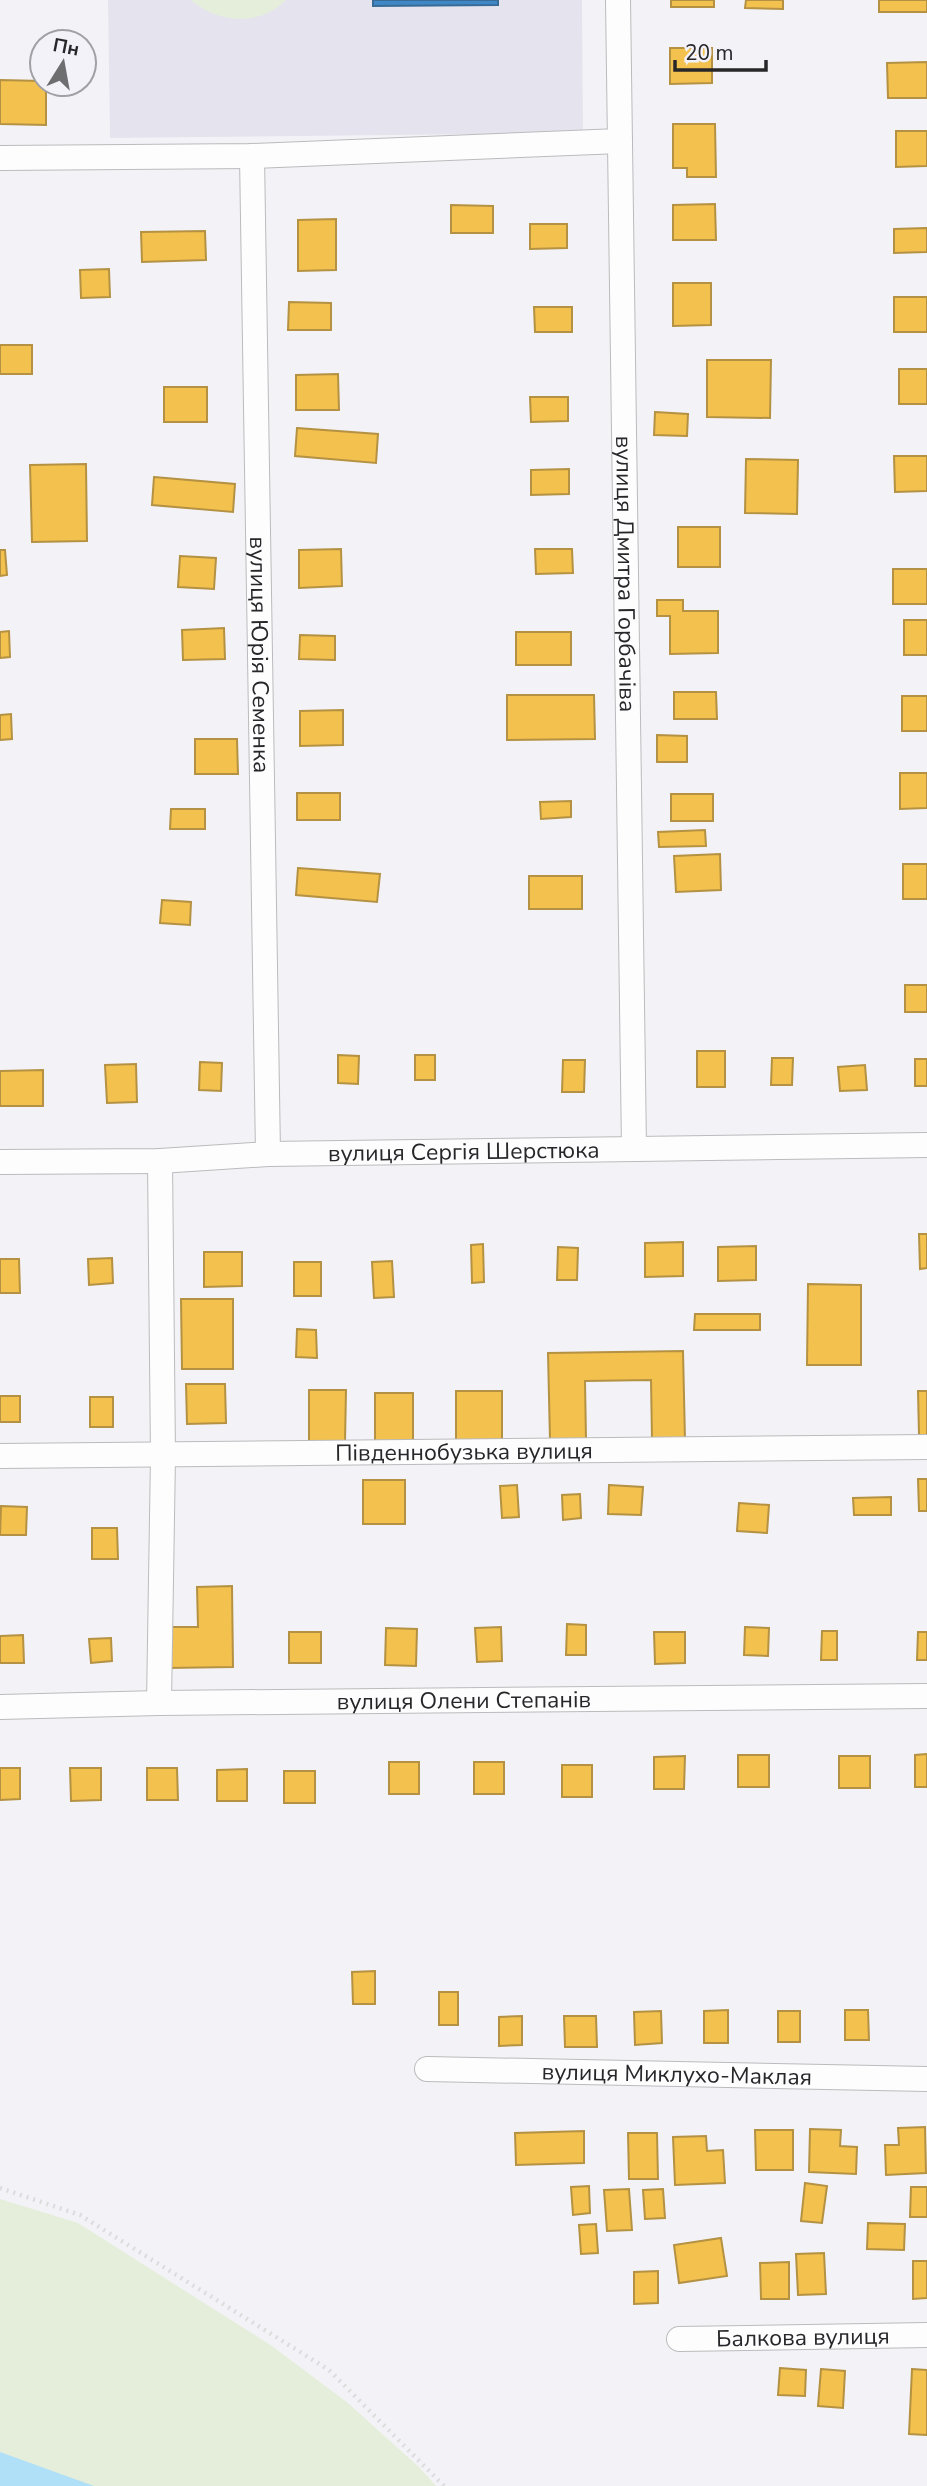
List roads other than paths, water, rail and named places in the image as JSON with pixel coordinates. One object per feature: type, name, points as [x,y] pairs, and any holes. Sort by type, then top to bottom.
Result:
[{"type":"street","name":"вулиця Дмитра Горбачіва","points":[[618,0],[634,1148]]},
{"type":"street","points":[[0,158],[252,156],[620,141]]},
{"type":"street","name":"вулиця Юрія Семенка","points":[[252,156],[268,1154]]},
{"type":"street","name":"вулиця Сергія Шерстюка","points":[[0,1162],[160,1161],[268,1154],[927,1145]]},
{"type":"street","points":[[159,1703],[163,1456],[160,1161]]},
{"type":"street","name":"Південнобузька вулиця","points":[[0,1456],[927,1447]]},
{"type":"street","name":"вулиця Олени Степанів","points":[[0,1707],[159,1703],[927,1696]]},
{"type":"street","name":"вулиця Миклухо-Маклая","points":[[427,2069],[927,2079]]},
{"type":"street","name":"Балкова вулиця","points":[[679,2339],[927,2335]]},
{"type":"water","points":[[0,2452],[94,2486],[0,2486]]}]
